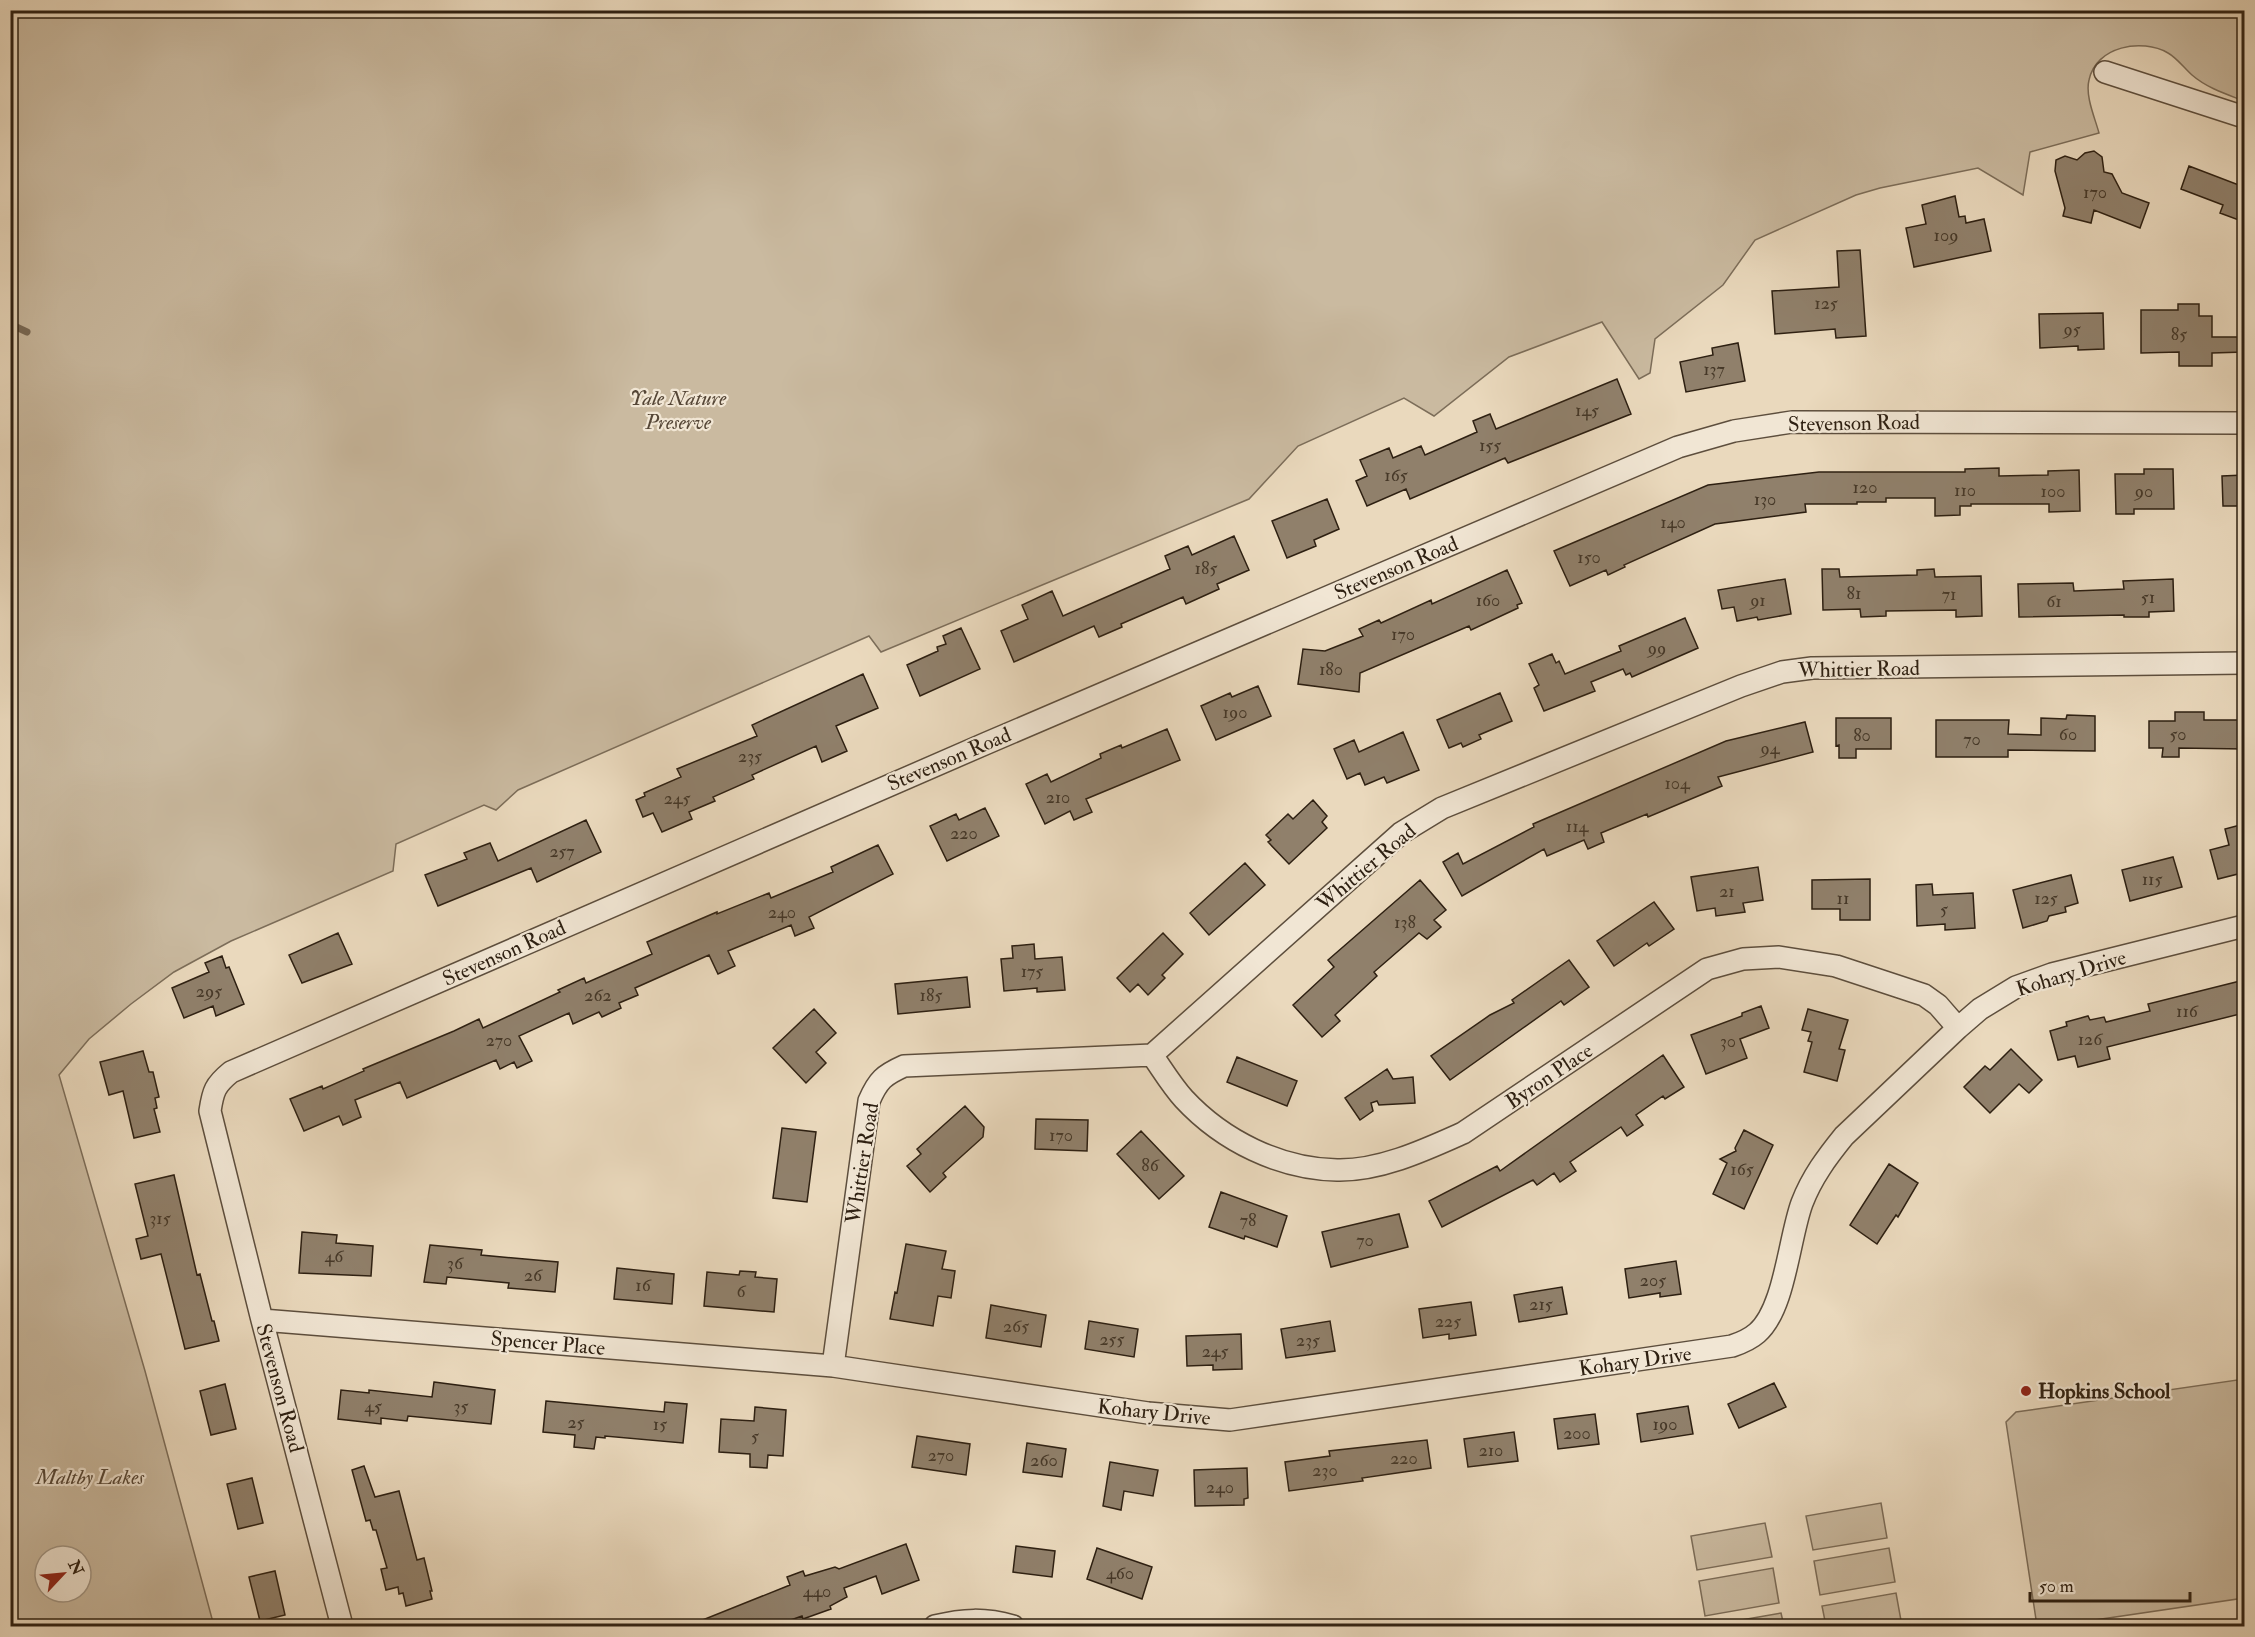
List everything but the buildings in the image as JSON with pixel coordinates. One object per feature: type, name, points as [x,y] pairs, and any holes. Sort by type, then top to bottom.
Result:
[{"type":"street","points":[[2105,72],[2244,117]]},
{"type":"street","name":"Stevenson Road","points":[[342,1626],[210,1111],[217,1083],[231,1072],[987,743],[1678,447],[1734,431],[1792,422],[2244,423]]},
{"type":"street","name":"Whittier Road","points":[[833,1366],[868,1101],[874,1087],[884,1075],[904,1066],[1152,1055],[1401,832],[1442,808],[1741,686],[1782,672],[1812,668],[2244,663]]},
{"type":"street","name":"Kohary Drive","points":[[833,1366],[1148,1413],[1230,1420],[1732,1346],[1745,1342],[1758,1333],[1772,1311],[1801,1206],[1808,1187],[1824,1160],[1844,1136],[1958,1028],[2000,996],[2016,987],[2052,974],[2244,927]]},
{"type":"street","name":"Byron Place","points":[[1152,1055],[1183,1098],[1225,1135],[1276,1160],[1338,1170],[1367,1167],[1394,1160],[1429,1149],[1463,1133],[1707,969],[1743,959],[1779,957],[1836,966],[1908,988],[1938,1005],[1958,1028]]},
{"type":"street","name":"Spencer Place","points":[[262,1320],[833,1366]]},
{"type":"street","points":[[935,1626],[970,1619],[1013,1626]]},
{"type":"green space","name":"Yale Nature Preserve","points":[[11,10],[2244,10],[2244,101],[2204,84],[2171,55],[2157,48],[2133,46],[2121,48],[2101,59],[2093,68],[2089,80],[2089,100],[2099,133],[2030,152],[2023,195],[1978,168],[1856,195],[1755,240],[1723,285],[1655,339],[1650,373],[1639,379],[1602,322],[1509,357],[1434,416],[1404,398],[1298,446],[1249,499],[881,652],[869,636],[518,790],[496,810],[484,805],[396,844],[393,871],[231,941],[174,972],[131,1004],[89,1039],[59,1075],[145,1371],[214,1626],[11,1626]]},
{"type":"green space","points":[[2244,1379],[2244,1598],[2054,1626],[2037,1626],[2006,1422],[2016,1412]]},
{"type":"green space","points":[[1881,1503],[1887,1538],[1813,1550],[1806,1516]]},
{"type":"green space","points":[[1765,1523],[1772,1557],[1697,1570],[1691,1536]]},
{"type":"green space","points":[[1889,1548],[1895,1582],[1820,1595],[1814,1561]]},
{"type":"green space","points":[[1773,1568],[1779,1603],[1705,1616],[1699,1581]]},
{"type":"green space","points":[[1896,1593],[1902,1626],[1826,1626],[1822,1606]]},
{"type":"green space","points":[[1781,1613],[1784,1626],[1707,1626]]},
{"type":"waterway","points":[[10,324],[27,332]]},
{"type":"place","name":"Hopkins School","points":[[2026,1391]]},
{"type":"park label","name":"Maltby Lakes","points":[[90,1477]]}]
